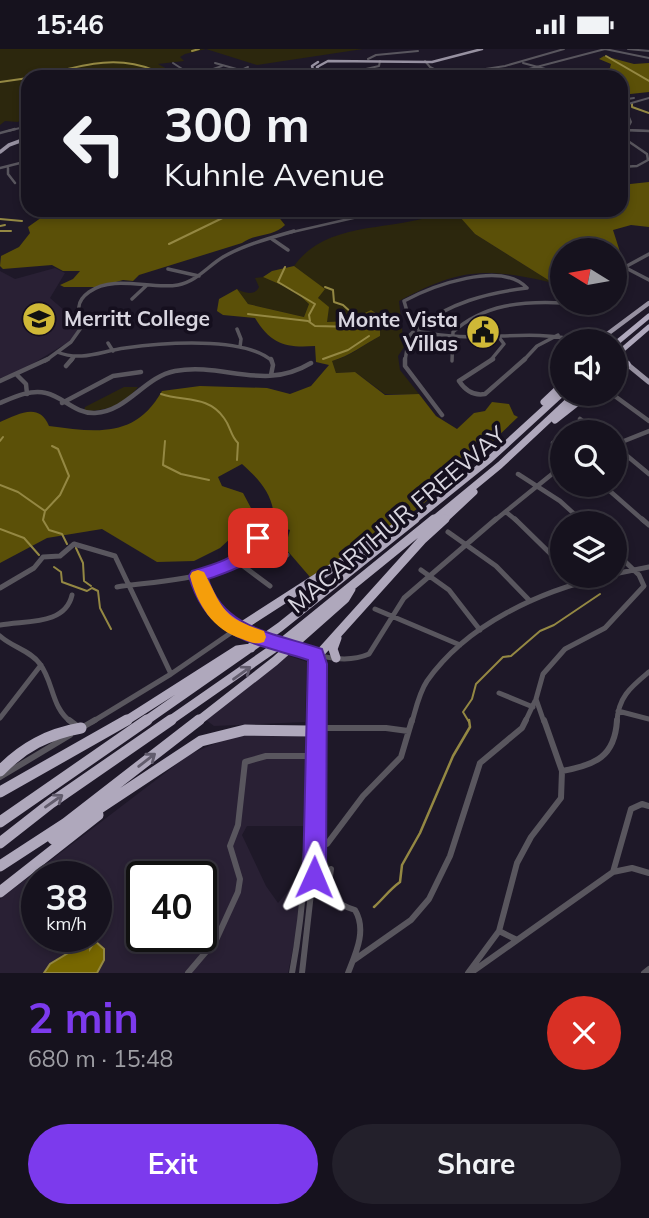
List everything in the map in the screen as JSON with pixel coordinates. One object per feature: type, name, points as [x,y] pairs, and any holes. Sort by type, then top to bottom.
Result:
[{"type":"highway","points":[[627,334],[649,316]]},
{"type":"highway","points":[[627,346],[649,327]]},
{"type":"highway","points":[[505,446],[550,398]]},
{"type":"highway","name":"MACARTHUR FREEWAY","points":[[0,822],[281,627],[505,446],[550,404]]},
{"type":"highway","name":"MACARTHUR FREEWAY","points":[[269,659],[345,599],[353,585],[500,465],[563,406]]},
{"type":"highway","points":[[540,428],[573,406]]},
{"type":"highway","points":[[316,655],[422,540],[500,465]]},
{"type":"highway","points":[[236,630],[420,514]]},
{"type":"highway","points":[[336,658],[333,645],[344,627]]},
{"type":"highway","points":[[0,792],[141,712],[237,650],[249,649]]},
{"type":"highway","points":[[0,843],[51,803],[269,659]]},
{"type":"highway","points":[[0,866],[34,846],[269,659]]},
{"type":"highway","points":[[0,771],[28,745],[64,730],[81,728]]},
{"type":"highway","points":[[34,846],[48,842],[194,746],[212,738],[245,730],[313,730]]},
{"type":"highway","points":[[0,892],[142,781]]},
{"type":"main road","points":[[313,70],[312,67],[326,61],[368,59],[425,62],[475,49]]},
{"type":"main road","points":[[319,70],[317,67],[326,61],[380,64],[425,62],[449,59],[482,49]]},
{"type":"main road","points":[[0,149],[21,140]]},
{"type":"main road","points":[[614,329],[649,303]]},
{"type":"main road","points":[[627,364],[649,382]]},
{"type":"street","points":[[477,70],[521,62],[564,49]]},
{"type":"street","points":[[583,49],[591,52]]},
{"type":"street","points":[[521,70],[604,49],[632,57],[649,58]]},
{"type":"street","points":[[628,49],[649,51]]},
{"type":"street","points":[[368,59],[376,55],[418,51]]},
{"type":"street","points":[[425,62],[436,70]]},
{"type":"street","points":[[521,62],[549,70]]},
{"type":"street","points":[[173,63],[184,70]]},
{"type":"street","points":[[215,63],[240,70],[248,67]]},
{"type":"street","points":[[366,69],[380,64]]},
{"type":"street","points":[[210,70],[222,66]]},
{"type":"street","points":[[628,99],[647,97]]},
{"type":"street","points":[[628,104],[647,97]]},
{"type":"street","points":[[0,133],[21,127]]},
{"type":"street","points":[[628,130],[649,131]]},
{"type":"street","points":[[628,141],[648,158],[640,165],[628,166]]},
{"type":"street","points":[[0,168],[21,163]]},
{"type":"street","points":[[8,168],[8,174],[15,183]]},
{"type":"street","points":[[0,380],[17,375],[56,352],[81,332],[83,325],[78,306],[89,292],[111,284],[173,286],[199,276],[224,256],[271,239],[356,217]]},
{"type":"street","points":[[271,239],[288,250]]},
{"type":"street","points":[[627,267],[649,254]]},
{"type":"street","points":[[627,268],[649,279]]},
{"type":"street","points":[[168,269],[199,276]]},
{"type":"street","points":[[442,415],[405,366],[404,359],[410,349],[409,336],[415,329],[433,315],[466,299],[489,292],[527,288],[517,280],[493,277],[457,280],[404,301],[409,324],[415,329],[452,339],[524,332],[550,334]]},
{"type":"street","points":[[132,299],[147,285]]},
{"type":"street","points":[[452,361],[453,332],[459,325],[489,311],[521,304],[550,303]]},
{"type":"street","points":[[237,329],[241,339],[240,347]]},
{"type":"street","points":[[498,336],[504,344],[499,353],[459,381],[467,390],[478,395],[485,394],[522,365],[535,346],[550,342]]},
{"type":"street","points":[[108,343],[113,351]]},
{"type":"street","points":[[56,352],[74,357],[113,351],[204,346],[240,347],[268,356],[273,362],[271,375]]},
{"type":"street","points":[[66,366],[74,357]]},
{"type":"street","points":[[0,403],[27,394],[48,394],[73,410],[88,413],[111,411],[127,403],[151,380],[177,371],[271,375],[294,373],[312,363]]},
{"type":"street","points":[[62,403],[113,376],[141,372]]},
{"type":"street","points":[[17,375],[26,384],[27,394]]},
{"type":"street","points":[[627,405],[649,421]]},
{"type":"street","points":[[627,440],[649,431]]},
{"type":"street","points":[[627,456],[649,474]]},
{"type":"street","points":[[518,474],[571,511]]},
{"type":"street","points":[[198,576],[203,594],[211,606],[236,630],[316,655],[362,658],[371,653],[400,602],[550,474]]},
{"type":"street","points":[[617,497],[649,525]]},
{"type":"street","points":[[117,587],[198,576],[239,562],[254,548],[258,531],[252,512]]},
{"type":"street","points":[[506,512],[550,553]]},
{"type":"street","points":[[448,533],[496,566],[530,601]]},
{"type":"street","points":[[0,588],[34,568],[41,558],[60,556],[74,544],[114,556],[130,584],[171,674]]},
{"type":"street","points":[[254,548],[287,555]]},
{"type":"street","points":[[239,562],[270,586]]},
{"type":"street","points":[[354,960],[411,920],[429,899],[450,856],[480,763],[522,728],[533,708],[543,674],[555,657],[605,628],[640,594],[644,586],[627,563]]},
{"type":"street","points":[[627,571],[649,567]]},
{"type":"street","points":[[421,570],[449,590],[480,630]]},
{"type":"street","points":[[306,846],[327,844],[363,796],[401,757],[426,683],[438,666],[480,630],[530,601],[564,588]]},
{"type":"street","points":[[0,625],[60,615],[69,608],[72,595]]},
{"type":"street","points":[[375,610],[460,645]]},
{"type":"street","points":[[0,777],[171,674],[236,630]]},
{"type":"street","points":[[0,636],[9,646],[37,659],[56,705],[81,728]]},
{"type":"street","points":[[302,973],[312,911],[315,846],[311,662],[316,655]]},
{"type":"street","points":[[0,718],[41,665]]},
{"type":"street","points":[[562,771],[583,768],[602,758],[614,742],[622,697],[649,672]]},
{"type":"street","points":[[499,693],[533,708]]},
{"type":"street","points":[[469,973],[499,932],[517,863],[531,837],[561,798],[562,771],[536,699]]},
{"type":"street","points":[[618,711],[649,719]]},
{"type":"street","points":[[313,730],[386,728],[408,731]]},
{"type":"street","points":[[292,973],[303,910],[309,756],[313,730]]},
{"type":"street","points":[[188,973],[216,940],[238,892],[240,879],[230,846],[238,825],[243,765],[250,759],[309,756]]},
{"type":"street","points":[[613,871],[631,809],[642,804],[649,806]]},
{"type":"street","points":[[469,973],[613,871],[632,868],[649,873]]},
{"type":"street","points":[[331,869],[328,882],[333,901],[338,906],[355,910],[362,923],[354,960],[348,973]]},
{"type":"street","points":[[499,932],[517,940]]},
{"type":"street","points":[[644,973],[649,969]]},
{"type":"shaded area","points":[[0,49],[206,49],[185,54],[180,57],[184,61],[158,64],[169,70],[21,70],[21,120],[18,122],[5,121],[0,125]]},
{"type":"shaded area","points":[[206,49],[363,49],[257,65]]},
{"type":"shaded area","points":[[604,56],[634,64],[649,63],[649,92],[628,94],[628,70],[591,70],[610,68],[611,64],[599,59]]},
{"type":"shaded area","points":[[649,182],[649,227],[631,225],[613,230],[616,238],[550,238],[550,281],[475,234],[460,217],[628,217],[628,184]]},
{"type":"shaded area","points":[[42,217],[279,217],[285,225],[281,229],[242,243],[139,275],[133,281],[123,280],[98,287],[64,287],[60,285],[73,279],[80,271],[63,271],[52,265],[3,269],[0,266],[1,256],[19,247],[30,233],[28,227]]},
{"type":"shaded area","points":[[428,217],[461,217],[475,234],[550,282],[509,274],[474,274],[439,282],[399,301],[404,347],[398,356],[400,370],[419,394],[385,394],[355,372],[336,373],[331,361],[350,354],[380,336],[379,326],[386,318],[371,310],[348,321],[327,322],[318,298],[324,289],[294,266],[308,251],[324,241],[360,230]]},
{"type":"shaded area","points":[[294,266],[325,289],[318,298],[329,307],[327,322],[348,321],[371,310],[386,319],[380,326],[380,336],[332,361],[336,373],[355,372],[385,395],[419,394],[436,416],[457,429],[474,413],[485,411],[492,402],[509,404],[514,415],[518,417],[452,480],[407,517],[310,577],[285,548],[290,530],[275,526],[270,498],[256,477],[242,464],[218,477],[222,486],[243,493],[251,508],[243,527],[220,548],[194,561],[157,562],[102,529],[47,538],[0,563],[0,422],[21,413],[34,412],[40,414],[49,426],[83,430],[113,429],[140,418],[162,391],[200,386],[267,388],[290,394],[311,386],[329,365],[316,362],[315,346],[280,343],[267,334],[255,318],[223,315],[217,311],[219,299],[237,289],[248,304],[304,317],[309,304],[295,291],[263,277],[272,271]]},
{"type":"shaded area","name":"Merritt College","points":[[55,268],[65,273],[50,298],[65,311],[77,313],[81,326],[75,338],[19,372],[0,378],[0,271],[15,279]]},
{"type":"shaded area","points":[[263,277],[295,291],[309,304],[304,317],[248,304],[237,289],[255,292],[259,287],[255,278]]},
{"type":"shaded area","points":[[124,387],[138,387],[114,406],[84,411],[85,407]]},
{"type":"shaded area","points":[[286,655],[307,662],[305,722],[214,726],[206,720]]},
{"type":"shaded area","points":[[287,734],[306,737],[303,826],[247,826],[242,835],[266,886],[278,903],[297,880],[303,850],[296,934],[288,973],[0,973],[0,899],[21,883],[21,952],[112,952],[112,861],[50,861],[190,754],[233,736]]},
{"type":"shaded area","points":[[70,952],[104,952],[104,960],[97,973],[44,973],[50,964]]},
{"type":"waterway","points":[[192,51],[199,49]]},
{"type":"waterway","points":[[606,56],[649,81]]},
{"type":"waterway","points":[[63,70],[108,62],[138,65],[153,70]]},
{"type":"waterway","points":[[0,82],[21,79]]},
{"type":"waterway","points":[[632,103],[632,107],[649,113]]},
{"type":"waterway","points":[[169,244],[225,217]]},
{"type":"waterway","points":[[0,219],[22,221]]},
{"type":"waterway","points":[[0,226],[5,225]]},
{"type":"waterway","points":[[0,231],[11,231]]},
{"type":"waterway","points":[[285,267],[278,282],[315,304],[309,315],[310,321]]},
{"type":"waterway","points":[[325,287],[333,290],[334,302],[343,305],[364,324]]},
{"type":"waterway","points":[[248,314],[308,321],[315,326],[356,327]]},
{"type":"waterway","points":[[323,359],[348,350],[369,336]]},
{"type":"waterway","points":[[423,337],[445,342]]},
{"type":"waterway","points":[[161,394],[203,402],[218,411],[238,443],[237,460]]},
{"type":"waterway","points":[[0,441],[3,437]]},
{"type":"waterway","points":[[165,441],[163,465],[181,474],[209,480]]},
{"type":"waterway","points":[[45,511],[60,495],[69,476],[58,449],[52,446]]},
{"type":"waterway","points":[[0,485],[18,492],[45,511]]},
{"type":"waterway","points":[[45,511],[43,520],[49,530],[62,534],[67,544]]},
{"type":"waterway","points":[[0,529],[24,538],[39,555]]},
{"type":"waterway","points":[[76,548],[83,563],[84,581],[91,586]]},
{"type":"waterway","points":[[54,567],[61,572],[62,582],[87,591],[92,588],[98,591],[100,608],[111,629]]},
{"type":"waterway","points":[[469,722],[463,712],[472,699],[476,684],[503,657],[511,656],[540,631],[554,625],[600,594]]},
{"type":"waterway","points":[[374,907],[400,882],[402,865],[420,833],[453,756],[470,727],[469,720]]},
{"type":"slow traffic","points":[[198,576],[203,594],[219,617],[236,630],[257,637]]},
{"type":"place","name":"Merritt College","points":[[39,319]]},
{"type":"place","name":"Monte Vista Villas","points":[[483,332]]},
{"type":"route","points":[[258,538],[254,548],[239,562],[198,576],[203,594],[211,606],[219,617],[236,630],[316,655],[314,877]]}]
